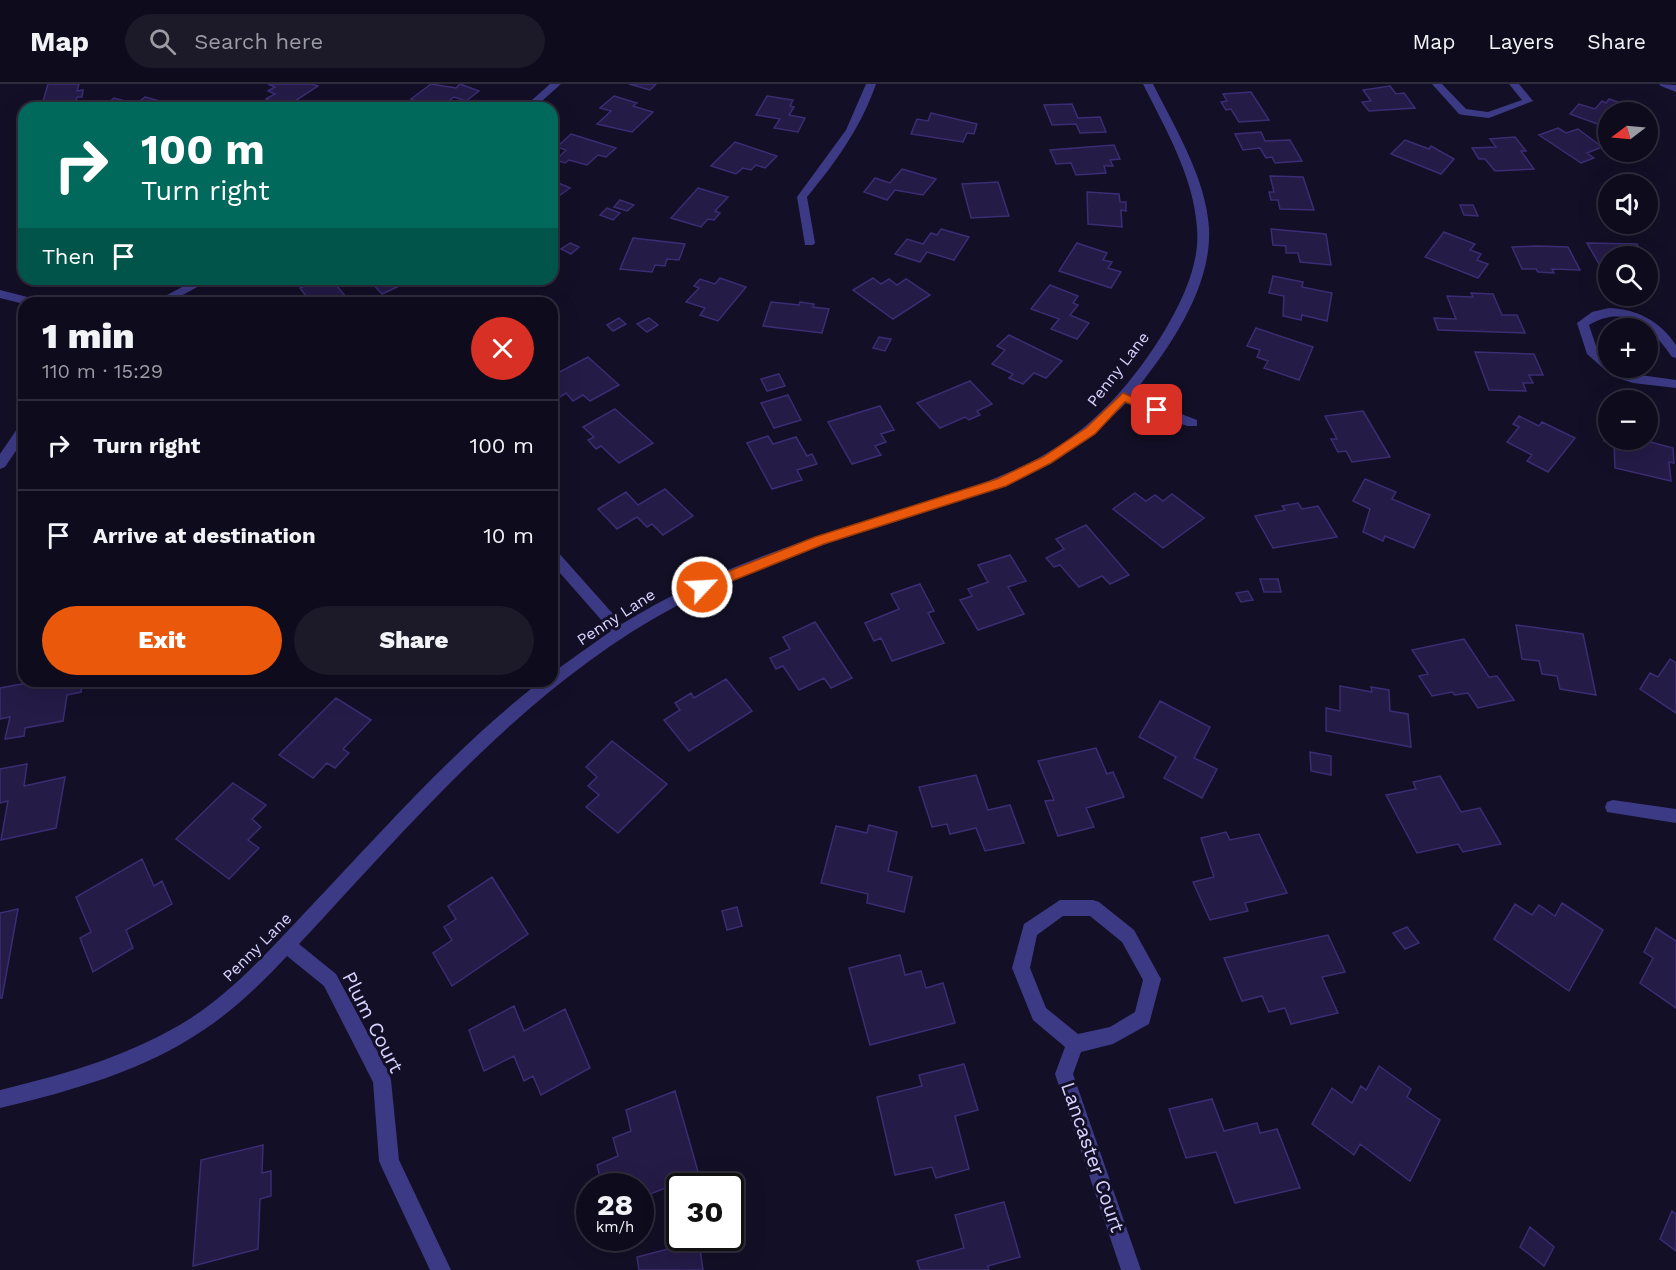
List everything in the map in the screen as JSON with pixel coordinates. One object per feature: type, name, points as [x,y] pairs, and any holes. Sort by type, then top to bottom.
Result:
[{"type":"street","points":[[535,102],[556,84]]},
{"type":"street","points":[[809,243],[802,197],[845,144],[863,111],[871,84]]},
{"type":"street","name":"Penny Lane","points":[[558,678],[645,616],[720,578],[820,541],[1001,483],[1047,460],[1090,431],[1123,397],[1169,331],[1188,298],[1202,266],[1203,228],[1187,166],[1148,84]]},
{"type":"street","points":[[1437,84],[1463,112],[1489,115],[1506,111],[1528,100],[1514,84]]},
{"type":"street","points":[[1664,84],[1676,89]]},
{"type":"street","points":[[170,297],[194,285]]},
{"type":"street","points":[[0,294],[18,299]]},
{"type":"street","points":[[1598,358],[1590,351],[1583,323],[1596,313],[1621,312],[1638,318]]},
{"type":"street","points":[[1658,331],[1667,339],[1676,354]]},
{"type":"street","points":[[1633,378],[1646,382],[1676,381]]},
{"type":"street","points":[[1123,397],[1192,423]]},
{"type":"street","points":[[0,464],[18,438]]},
{"type":"street","points":[[558,562],[621,633]]},
{"type":"street","name":"Penny Lane","points":[[0,1099],[114,1067],[179,1036],[233,996],[487,735],[545,687]]},
{"type":"street","points":[[1613,807],[1676,816]]},
{"type":"street","points":[[1060,908],[1093,908],[1128,936],[1152,979],[1143,1018],[1113,1035],[1075,1044],[1038,1014],[1021,968],[1030,930],[1060,908]]},
{"type":"street","name":"Plum Court","points":[[286,944],[330,980],[382,1080],[389,1161],[441,1270]]},
{"type":"street","name":"Lancaster Court","points":[[1075,1044],[1064,1074],[1131,1270]]},
{"type":"building","points":[[48,84],[79,84],[77,91],[83,90],[82,97],[77,97],[76,102],[43,102]]},
{"type":"building","points":[[268,84],[318,86],[294,102],[274,102],[266,99],[275,94],[268,91],[275,87]]},
{"type":"building","points":[[431,84],[456,88],[460,84],[479,91],[466,101],[454,97],[450,100],[453,101],[451,102],[418,102],[411,99]]},
{"type":"building","points":[[629,84],[656,84],[650,90]]},
{"type":"building","points":[[1390,86],[1396,94],[1404,93],[1415,108],[1369,111],[1362,102],[1371,101],[1363,90]]},
{"type":"building","points":[[1251,92],[1269,120],[1239,122],[1231,109],[1226,110],[1221,102],[1227,101],[1223,94]]},
{"type":"building","points":[[614,96],[637,103],[633,106],[653,112],[632,132],[597,124],[611,111],[600,108]]},
{"type":"building","points":[[767,96],[793,100],[790,106],[794,107],[789,115],[805,118],[798,132],[774,128],[780,119],[756,115]]},
{"type":"building","points":[[145,97],[164,102],[139,102]]},
{"type":"building","points":[[114,98],[129,102],[109,102]]},
{"type":"building","points":[[1072,104],[1078,118],[1100,117],[1106,132],[1080,133],[1076,124],[1052,125],[1044,105]]},
{"type":"building","points":[[1579,104],[1595,109],[1598,106],[1598,124],[1570,114]]},
{"type":"building","points":[[931,113],[977,124],[974,134],[967,133],[963,142],[911,134],[917,119],[928,121]]},
{"type":"building","points":[[1558,128],[1566,133],[1578,129],[1598,144],[1598,149],[1587,153],[1594,158],[1581,163],[1539,135]]},
{"type":"building","points":[[1261,132],[1265,141],[1290,140],[1302,161],[1275,163],[1272,157],[1266,158],[1260,148],[1243,150],[1235,134]]},
{"type":"building","points":[[571,134],[616,148],[606,157],[598,155],[587,165],[569,160],[565,163],[558,161],[566,150],[558,146]]},
{"type":"building","points":[[1515,137],[1526,151],[1521,151],[1534,169],[1495,171],[1485,159],[1479,159],[1472,148],[1496,147],[1490,139]]},
{"type":"building","points":[[1405,140],[1429,149],[1431,146],[1454,159],[1441,174],[1391,154]]},
{"type":"building","points":[[735,142],[777,156],[765,168],[756,165],[751,170],[743,168],[736,174],[711,166]]},
{"type":"building","points":[[1114,145],[1120,159],[1110,160],[1113,166],[1104,166],[1106,173],[1076,175],[1071,163],[1056,164],[1050,150]]},
{"type":"building","points":[[902,169],[936,179],[923,195],[895,190],[887,200],[864,192],[875,178],[890,183]]},
{"type":"building","points":[[1270,176],[1303,177],[1314,210],[1280,209],[1278,200],[1271,200],[1269,192],[1274,192]]},
{"type":"building","points":[[998,182],[1009,216],[971,218],[962,184]]},
{"type":"building","points":[[558,183],[570,188],[558,197]]},
{"type":"building","points":[[698,188],[728,197],[715,211],[720,213],[714,220],[708,219],[701,227],[671,218]]},
{"type":"building","points":[[1087,192],[1119,194],[1120,202],[1126,202],[1126,211],[1121,210],[1122,227],[1088,224]]},
{"type":"building","points":[[620,200],[634,205],[627,211],[614,207]]},
{"type":"building","points":[[1460,205],[1473,205],[1478,216],[1464,215]]},
{"type":"building","points":[[607,208],[620,213],[613,220],[600,215]]},
{"type":"building","points":[[941,229],[969,237],[954,260],[927,252],[920,262],[895,254],[907,239],[923,244],[931,233],[937,235]]},
{"type":"building","points":[[1271,229],[1326,234],[1331,265],[1300,262],[1298,253],[1286,253],[1286,246],[1273,245]]},
{"type":"building","points":[[1444,232],[1475,244],[1470,250],[1481,254],[1477,260],[1488,264],[1478,278],[1425,257]]},
{"type":"building","points":[[633,238],[685,244],[679,260],[667,259],[665,266],[655,265],[652,272],[620,269]]},
{"type":"building","points":[[570,243],[579,247],[571,254],[561,249]]},
{"type":"building","points":[[1077,243],[1107,253],[1103,260],[1112,262],[1108,268],[1121,272],[1111,288],[1059,271]]},
{"type":"building","points":[[1587,243],[1637,244],[1638,246],[1598,246],[1598,262]]},
{"type":"building","points":[[1512,247],[1568,247],[1580,270],[1552,269],[1554,273],[1522,269]]},
{"type":"building","points":[[1273,276],[1303,282],[1302,287],[1332,293],[1327,321],[1302,315],[1301,320],[1283,316],[1284,296],[1269,293]]},
{"type":"building","points":[[720,278],[746,287],[718,321],[700,315],[705,308],[686,302],[699,288],[694,286],[700,279],[715,284]]},
{"type":"building","points":[[873,278],[881,284],[889,279],[897,285],[906,279],[930,295],[893,319],[853,290]]},
{"type":"building","points":[[307,285],[336,285],[346,297],[304,297],[306,296],[300,288]]},
{"type":"building","points":[[374,285],[401,285],[382,294]]},
{"type":"building","points":[[1050,285],[1078,296],[1073,303],[1078,305],[1070,315],[1089,323],[1077,339],[1051,329],[1059,319],[1031,309]]},
{"type":"building","points":[[1471,293],[1493,294],[1502,315],[1517,315],[1525,333],[1438,330],[1434,318],[1456,319],[1447,296],[1473,297]]},
{"type":"building","points":[[771,302],[799,305],[800,302],[814,304],[813,307],[829,309],[822,333],[763,326]]},
{"type":"building","points":[[619,318],[626,324],[613,331],[607,325]]},
{"type":"building","points":[[649,318],[658,325],[647,332],[637,324]]},
{"type":"building","points":[[1256,328],[1313,347],[1299,380],[1264,368],[1268,361],[1257,357],[1260,350],[1247,346]]},
{"type":"building","points":[[1009,335],[1062,361],[1046,378],[1034,373],[1023,384],[1009,378],[1013,374],[992,364],[1005,350],[997,346]]},
{"type":"building","points":[[879,337],[891,339],[885,351],[873,348]]},
{"type":"building","points":[[1475,352],[1534,354],[1543,375],[1529,375],[1533,383],[1523,383],[1526,391],[1489,390]]},
{"type":"building","points":[[588,357],[619,385],[590,401],[583,395],[573,401],[566,393],[558,398],[558,373]]},
{"type":"building","points":[[779,374],[785,386],[767,391],[761,379]]},
{"type":"building","points":[[970,381],[992,404],[977,411],[980,415],[969,420],[965,417],[940,428],[917,403]]},
{"type":"building","points":[[788,395],[801,420],[774,428],[761,403]]},
{"type":"building","points":[[880,406],[894,430],[881,434],[886,442],[875,446],[881,455],[852,464],[828,422]]},
{"type":"building","points":[[615,409],[653,443],[619,463],[601,446],[596,449],[588,440],[594,437],[583,427]]},
{"type":"building","points":[[1363,411],[1390,457],[1352,462],[1346,451],[1338,452],[1331,439],[1337,439],[1325,416]]},
{"type":"building","points":[[1519,416],[1539,426],[1542,422],[1575,438],[1548,472],[1527,461],[1532,455],[1507,442],[1519,427],[1513,424]]},
{"type":"building","points":[[768,436],[773,444],[796,437],[807,456],[812,454],[817,464],[797,470],[802,480],[772,489],[747,443]]},
{"type":"building","points":[[1658,444],[1673,448],[1674,463],[1669,462],[1671,481],[1615,468],[1614,450],[1658,450]]},
{"type":"building","points":[[1365,479],[1396,492],[1392,499],[1430,515],[1414,548],[1385,536],[1383,541],[1363,532],[1370,509],[1353,501]]},
{"type":"building","points":[[665,489],[693,516],[663,535],[652,524],[647,527],[637,517],[617,529],[598,509],[626,492],[638,505]]},
{"type":"building","points":[[1135,493],[1146,501],[1155,495],[1163,501],[1172,494],[1204,518],[1163,548],[1113,509]]},
{"type":"building","points":[[1298,503],[1302,509],[1318,506],[1337,537],[1273,548],[1255,516],[1285,510],[1282,506]]},
{"type":"building","points":[[1086,525],[1129,575],[1110,584],[1102,576],[1079,587],[1060,565],[1054,567],[1046,558],[1064,549],[1056,539]]},
{"type":"building","points":[[1010,555],[1026,581],[1008,587],[1024,614],[978,630],[960,600],[972,596],[968,589],[988,582],[978,565]]},
{"type":"building","points":[[1260,579],[1278,579],[1281,592],[1264,592]]},
{"type":"building","points":[[920,584],[934,611],[928,613],[944,643],[892,661],[881,638],[874,641],[865,623],[899,609],[891,594]]},
{"type":"building","points":[[1248,591],[1253,600],[1241,602],[1236,593]]},
{"type":"building","points":[[815,622],[852,678],[831,688],[824,678],[799,690],[783,666],[776,669],[770,658],[790,649],[783,637]]},
{"type":"building","points":[[1516,625],[1583,634],[1596,695],[1560,689],[1557,676],[1542,674],[1539,661],[1522,659]]},
{"type":"building","points":[[1464,639],[1489,677],[1497,676],[1514,700],[1478,708],[1468,693],[1455,695],[1452,692],[1432,696],[1419,676],[1428,674],[1412,650]]},
{"type":"building","points":[[1670,659],[1676,663],[1676,713],[1640,689],[1650,673],[1658,677]]},
{"type":"building","points":[[726,679],[752,711],[689,751],[664,720],[680,710],[675,703],[691,693],[694,698]]},
{"type":"building","points":[[18,685],[18,687],[82,687],[81,692],[67,695],[63,721],[25,728],[24,736],[5,739],[10,717],[0,719],[0,688]]},
{"type":"building","points":[[1340,686],[1372,692],[1371,687],[1389,690],[1390,711],[1408,714],[1411,747],[1326,731],[1326,708],[1340,711]]},
{"type":"building","points":[[336,698],[371,720],[343,749],[349,753],[335,768],[327,763],[313,778],[279,755]]},
{"type":"building","points":[[1160,701],[1210,727],[1194,758],[1217,769],[1202,798],[1164,778],[1176,757],[1139,737]]},
{"type":"building","points":[[612,741],[667,784],[618,833],[586,807],[599,795],[588,786],[597,777],[586,767]]},
{"type":"building","points":[[1096,748],[1107,774],[1113,772],[1124,797],[1086,808],[1094,827],[1058,836],[1045,801],[1054,800],[1038,761]]},
{"type":"building","points":[[1310,752],[1331,756],[1331,775],[1311,771]]},
{"type":"building","points":[[27,764],[24,786],[65,777],[56,828],[1,840],[8,801],[0,803],[0,769]]},
{"type":"building","points":[[976,775],[988,810],[1010,805],[1024,843],[985,851],[976,828],[950,834],[947,824],[932,827],[919,787]]},
{"type":"building","points":[[1440,776],[1461,812],[1480,808],[1501,844],[1463,852],[1458,844],[1417,853],[1386,795],[1416,789],[1413,782]]},
{"type":"building","points":[[233,783],[266,805],[252,819],[261,827],[248,840],[259,848],[229,879],[176,839]]},
{"type":"building","points":[[869,825],[897,832],[888,871],[912,877],[904,912],[867,903],[868,894],[821,883],[836,826],[867,833]]},
{"type":"building","points":[[1226,832],[1230,840],[1259,834],[1287,893],[1245,903],[1248,911],[1210,920],[1193,882],[1214,877],[1201,838]]},
{"type":"building","points":[[142,859],[154,886],[162,881],[172,904],[126,930],[133,948],[93,972],[80,938],[91,932],[76,897]]},
{"type":"building","points":[[492,877],[528,934],[452,986],[433,953],[452,940],[444,927],[456,919],[448,906]]},
{"type":"building","points":[[1562,903],[1603,930],[1569,991],[1494,939],[1515,904],[1532,915],[1539,905],[1555,916]]},
{"type":"building","points":[[737,907],[742,926],[727,930],[722,911]]},
{"type":"building","points":[[18,909],[2,998],[0,998],[0,913]]},
{"type":"building","points":[[1407,927],[1419,943],[1405,949],[1393,933]]},
{"type":"building","points":[[1656,928],[1676,941],[1676,1008],[1640,983],[1653,958],[1644,952]]},
{"type":"building","points":[[1328,935],[1345,972],[1322,977],[1338,1013],[1291,1024],[1285,1008],[1269,1012],[1262,996],[1242,1001],[1224,958]]},
{"type":"building","points":[[900,955],[905,975],[921,971],[926,988],[943,983],[955,1023],[870,1045],[849,968]]},
{"type":"building","points":[[514,1006],[524,1031],[565,1009],[590,1068],[541,1095],[533,1076],[524,1081],[514,1056],[484,1071],[469,1030]]},
{"type":"building","points":[[964,1064],[978,1110],[955,1116],[969,1169],[936,1178],[932,1167],[895,1175],[877,1097],[922,1086],[919,1075]]},
{"type":"building","points":[[1379,1066],[1411,1089],[1407,1097],[1440,1120],[1410,1181],[1360,1144],[1354,1155],[1312,1124],[1332,1088],[1352,1103],[1361,1086],[1366,1090]]},
{"type":"building","points":[[675,1091],[698,1173],[666,1173],[666,1188],[654,1193],[654,1173],[599,1173],[597,1165],[618,1156],[613,1138],[631,1131],[626,1110]]},
{"type":"building","points":[[1212,1099],[1224,1131],[1257,1123],[1260,1133],[1277,1129],[1300,1188],[1235,1203],[1216,1152],[1186,1158],[1169,1109]]},
{"type":"building","points":[[263,1145],[262,1173],[271,1171],[271,1196],[260,1199],[258,1249],[193,1266],[201,1160]]},
{"type":"building","points":[[1004,1202],[1020,1257],[988,1266],[989,1270],[920,1270],[917,1261],[964,1248],[955,1215]]},
{"type":"building","points":[[1672,1211],[1676,1214],[1676,1251],[1660,1239]]},
{"type":"building","points":[[1530,1227],[1554,1247],[1544,1266],[1520,1247]]},
{"type":"building","points":[[666,1250],[700,1251],[703,1270],[639,1270],[637,1257]]},
{"type":"route","points":[[702,587],[720,578],[820,541],[1001,483],[1047,460],[1090,431],[1123,397],[1157,410]]}]
